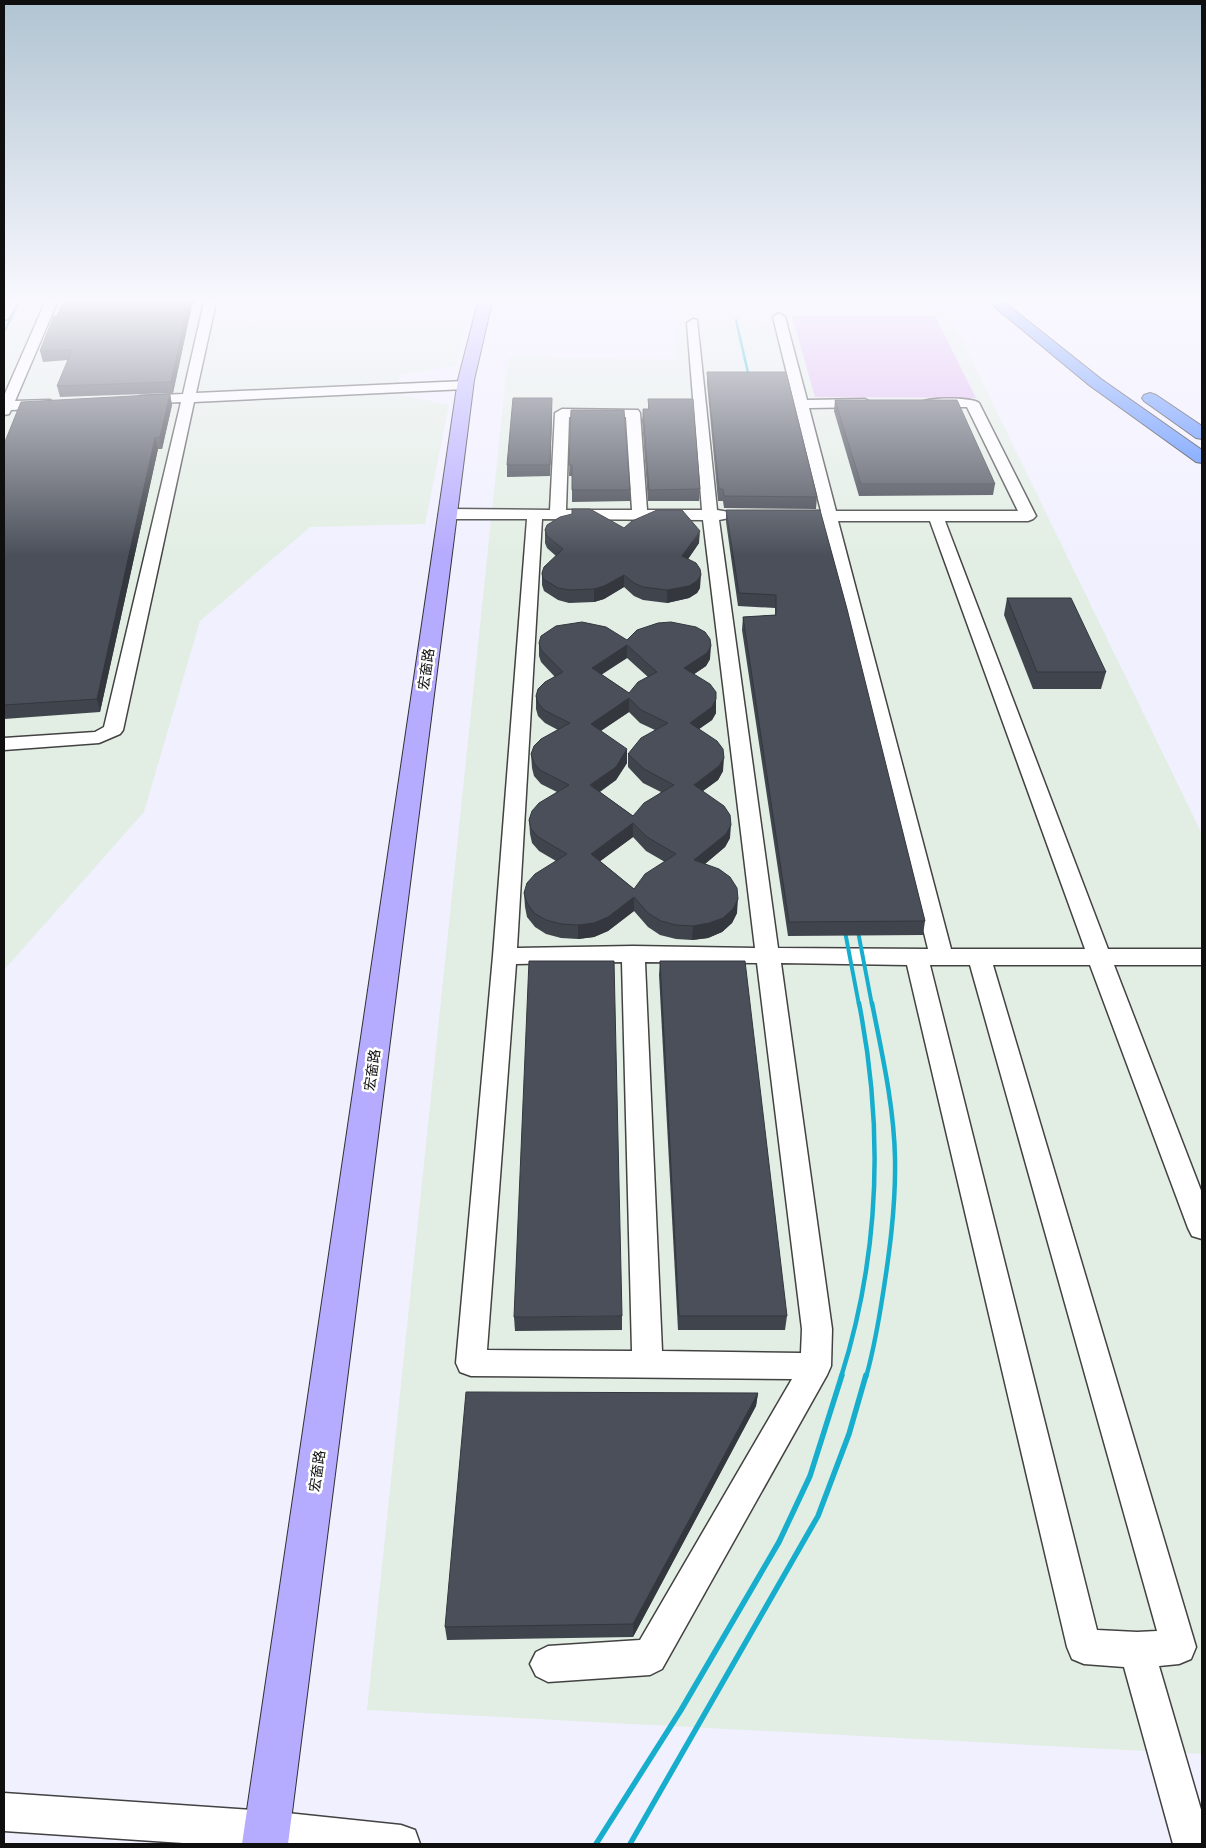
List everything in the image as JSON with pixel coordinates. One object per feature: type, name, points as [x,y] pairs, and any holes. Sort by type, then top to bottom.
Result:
[{"type":"highway","points":[[1098,384],[1202,458]]},
{"type":"highway","points":[[1138,390],[1202,434]]},
{"type":"street","points":[[15,384],[4,408],[64,403]]},
{"type":"street","points":[[4,744],[98,737],[113,730],[191,384]]},
{"type":"street","points":[[131,400],[460,384]]},
{"type":"street","name":"宏奤路","points":[[267,1837],[465,384]]},
{"type":"street","points":[[548,1664],[650,1657],[816,1366],[817,1329],[710,514],[698,384]]},
{"type":"street","points":[[796,384],[829,517],[1084,1647],[1137,1650],[1179,1647],[979,956]]},
{"type":"street","points":[[801,404],[877,403]]},
{"type":"street","points":[[777,516],[1028,516],[972,403],[915,403]]},
{"type":"street","points":[[558,514],[562,413],[633,413],[640,514]]},
{"type":"street","points":[[447,514],[739,515]]},
{"type":"street","points":[[535,514],[505,956],[471,1362],[816,1366]]},
{"type":"street","points":[[936,516],[1099,957],[1202,1228]]},
{"type":"street","points":[[632,954],[647,1364]]},
{"type":"street","points":[[505,956],[632,954],[1202,957]]},
{"type":"street","points":[[1137,1650],[1192,1844]]},
{"type":"street","points":[[4,1812],[267,1837],[401,1844]]},
{"type":"shaded area","points":[[4,384],[400,384],[401,395],[449,405],[425,524],[310,527],[200,621],[144,812],[4,970]]},
{"type":"shaded area","points":[[505,384],[984,384],[1202,834],[1202,1754],[367,1710]]},
{"type":"shaded area","points":[[811,384],[969,384],[976,398],[815,397]]},
{"type":"building","points":[[58,384],[107,384],[57,386]]},
{"type":"building","points":[[708,384],[789,384],[817,497],[724,496],[723,489],[719,489]]},
{"type":"building","points":[[170,394],[160,437],[155,438],[97,699],[4,705],[4,444],[21,402]]},
{"type":"building","points":[[513,398],[552,398],[550,465],[507,465]]},
{"type":"building","points":[[648,399],[693,399],[700,489],[649,490],[643,409],[649,409]]},
{"type":"building","points":[[835,400],[957,400],[995,484],[861,484]]},
{"type":"building","points":[[571,410],[624,410],[630,490],[572,490],[572,465],[569,465]]},
{"type":"building","points":[[572,509],[590,509],[624,528],[632,521],[657,510],[682,510],[700,531],[682,556],[696,563],[701,575],[697,581],[689,586],[667,590],[643,587],[624,575],[604,586],[594,589],[569,590],[558,588],[543,579],[542,573],[544,567],[563,549],[547,536],[545,530],[547,525],[560,517],[572,514]]},
{"type":"building","points":[[726,510],[820,510],[847,609],[925,921],[789,922],[743,617],[776,615],[776,595],[739,593]]},
{"type":"building","points":[[1007,598],[1071,598],[1106,672],[1037,672]]},
{"type":"building","points":[[582,622],[606,627],[627,640],[637,630],[658,623],[671,622],[696,627],[705,632],[710,639],[711,646],[707,653],[684,668],[710,684],[716,692],[716,699],[712,707],[690,723],[717,741],[723,749],[724,758],[719,766],[694,785],[724,806],[730,815],[731,825],[726,834],[694,860],[719,869],[730,877],[737,888],[738,899],[733,909],[723,918],[693,926],[676,925],[661,921],[648,913],[634,897],[608,917],[594,923],[578,925],[561,924],[546,920],[534,913],[527,903],[524,893],[527,883],[535,874],[567,854],[538,837],[531,829],[529,820],[532,811],[539,803],[569,785],[540,770],[534,763],[531,754],[534,746],[541,739],[570,723],[544,710],[538,703],[536,696],[538,689],[545,682],[563,672],[541,650],[539,643],[541,636],[556,626]],"holes":[[[627,645],[657,672],[638,682],[629,693],[592,668]],[[629,698],[641,710],[668,723],[641,738],[628,754],[644,769],[674,785],[644,803],[633,816],[590,785],[616,767],[627,749],[591,724]],[[633,823],[647,837],[676,854],[645,874],[634,889],[591,854]]]},
{"type":"building","points":[[529,961],[614,961],[622,1316],[514,1317]]},
{"type":"building","points":[[660,961],[745,961],[787,1316],[679,1316]]},
{"type":"building","points":[[466,1392],[758,1393],[633,1624],[445,1627]]},
{"type":"railway","points":[[843,921],[859,1005]]},
{"type":"railway","points":[[856,921],[872,1005]]},
{"type":"railway","points":[[841,1377],[864,1285],[874,1192],[875,1145],[872,1098],[867,1050],[859,1003]]},
{"type":"railway","points":[[866,1377],[887,1269],[895,1176],[890,1100],[872,1003]]},
{"type":"railway","points":[[596,1844],[681,1710],[779,1542],[810,1476],[842,1375]]},
{"type":"railway","points":[[630,1844],[818,1516],[849,1434],[866,1375]]}]
